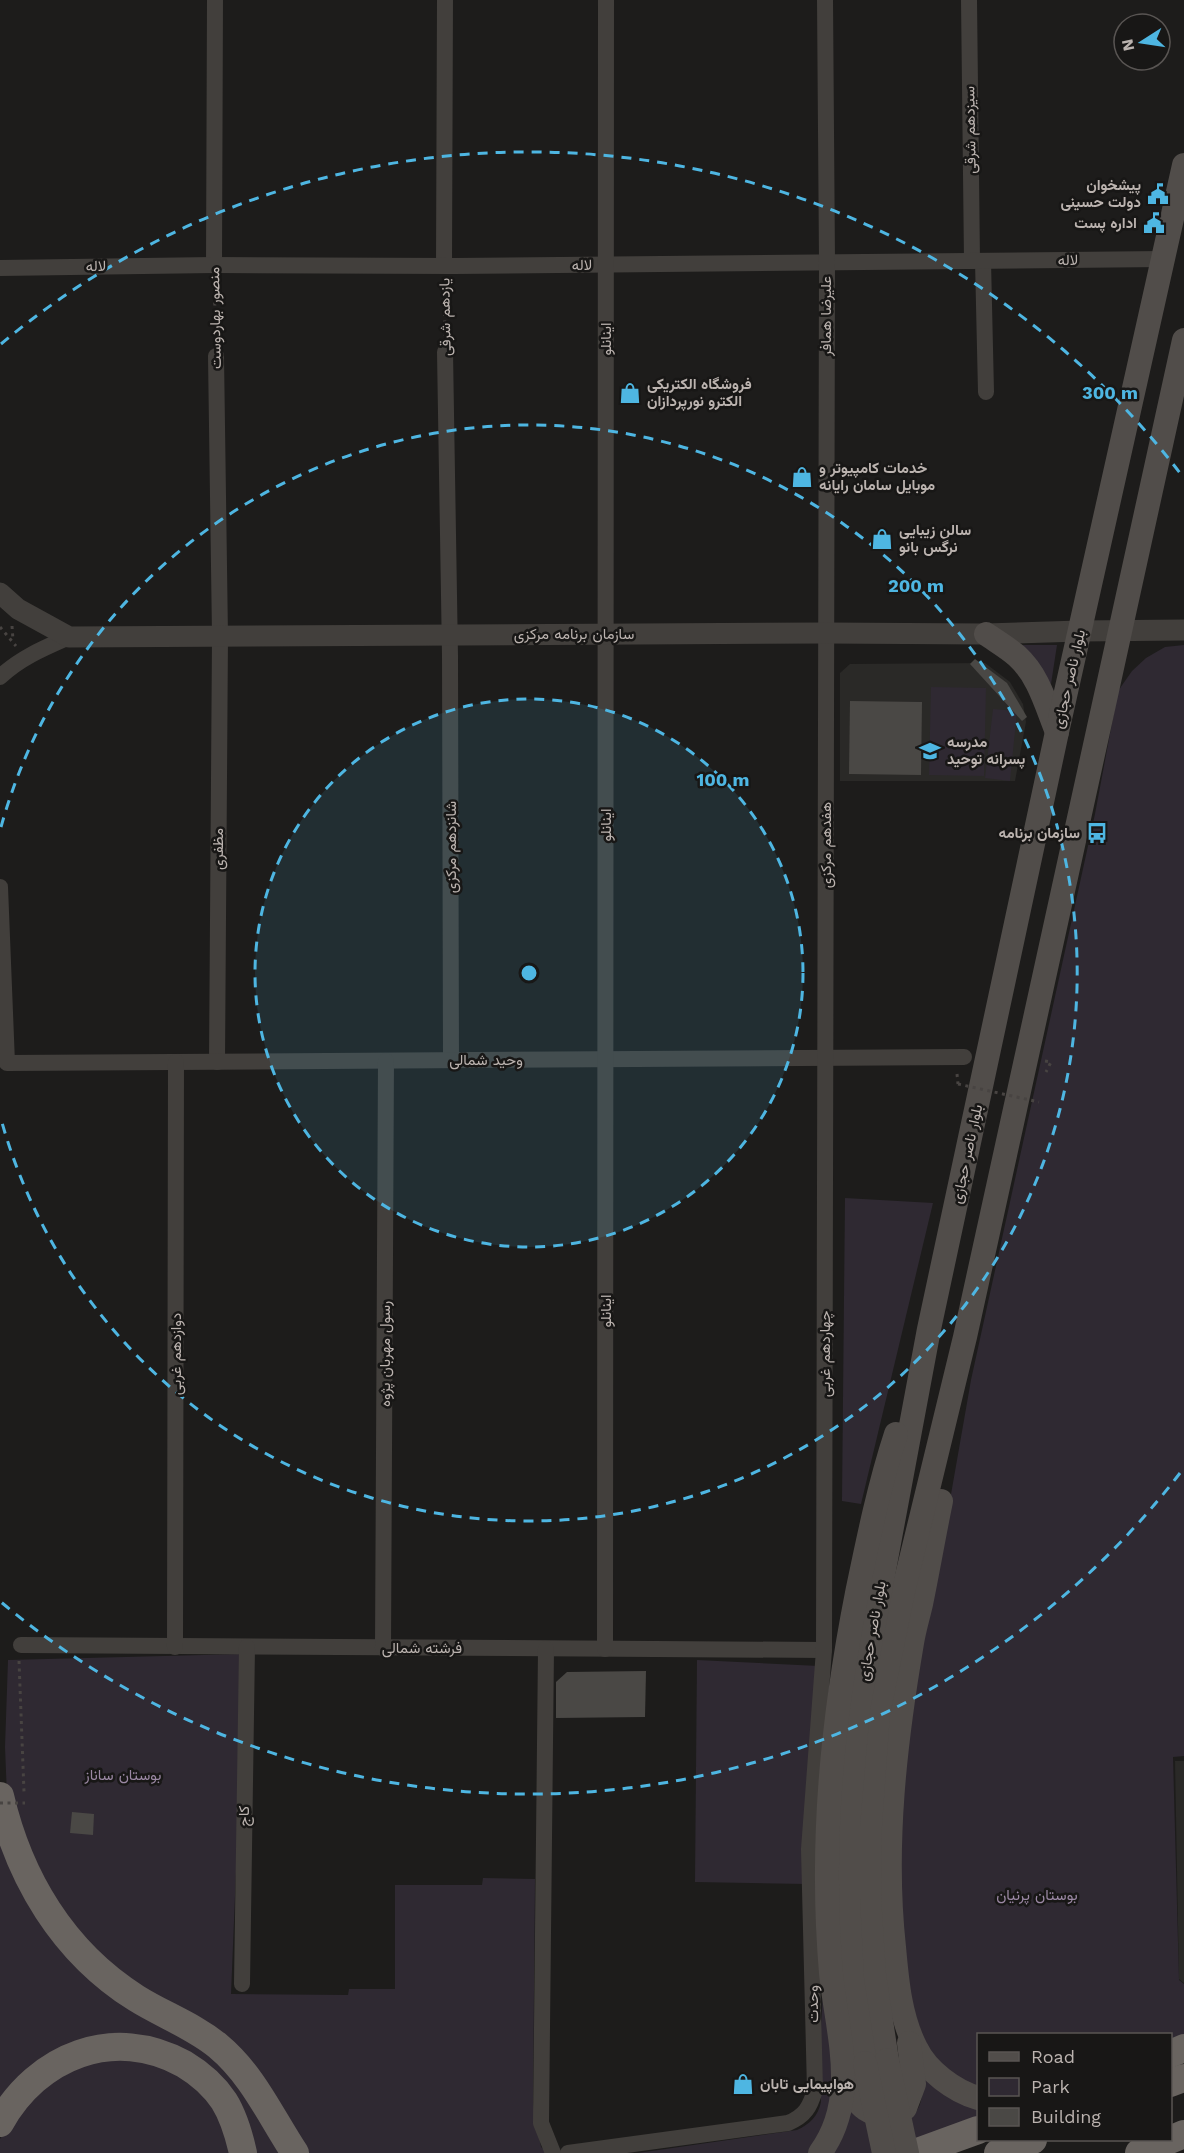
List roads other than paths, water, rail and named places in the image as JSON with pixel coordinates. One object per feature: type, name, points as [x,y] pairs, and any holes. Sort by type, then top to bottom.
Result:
[{"type":"highway","points":[[16,1797],[13,1842],[37,1895],[72,1943],[90,1963],[113,1982],[136,1998],[202,2035],[233,2060],[247,2076],[296,2153]]},
{"type":"highway","points":[[0,2123],[25,2089],[49,2067],[76,2054],[101,2047],[144,2049],[175,2059],[213,2087],[224,2101],[232,2118],[243,2153]]},
{"type":"highway","points":[[915,2153],[977,2130]]},
{"type":"highway","points":[[998,2153],[1028,2141]]},
{"type":"highway","points":[[1144,2152],[1168,2141]]},
{"type":"main road","name":"بلوار ناصر حجازی","points":[[884,2153],[866,2065],[852,1978],[848,1898],[848,1826],[858,1709],[929,1329],[1057,732],[1184,165]]},
{"type":"main road","name":"بلوار ناصر حجازی","points":[[907,2153],[866,2065],[874,1974],[869,1897],[870,1826],[878,1714],[903,1592],[965,1337],[1184,340]]},
{"type":"main road","points":[[986,634],[1017,656],[1028,668],[1039,684],[1057,732]]},
{"type":"main road","points":[[866,2065],[849,2090],[856,2101],[866,2109],[879,2114],[892,2114],[905,2108],[914,2084],[896,1966],[891,1906],[891,1826],[895,1765],[912,1641],[948,1465],[965,1337]]},
{"type":"main road","points":[[906,2023],[917,2050],[929,2066],[954,2087],[977,2098]]},
{"type":"main road","points":[[820,2153],[866,2065]]},
{"type":"street","name":"منصور بهاردوست","points":[[214,265],[215,0]]},
{"type":"street","name":"یازدهم شرقی","points":[[444,266],[445,0]]},
{"type":"street","name":"اینانلو","points":[[605,1649],[606,0]]},
{"type":"street","name":"علیرضا همافر","points":[[825,0],[826,633]]},
{"type":"street","name":"سیزدهم شرقی","points":[[969,0],[977,261],[986,393]]},
{"type":"street","name":"لاله","points":[[0,268],[1163,259]]},
{"type":"street","name":"یازدهم شرقی","points":[[445,352],[449,634]]},
{"type":"street","name":"منصور بهاردوست","points":[[216,356],[220,636]]},
{"type":"street","points":[[0,593],[18,609],[69,637]]},
{"type":"street","name":"سازمان برنامه مرکزی","points":[[69,637],[986,634],[1184,630]]},
{"type":"street","name":"هفدهم مرکزی","points":[[825,1058],[826,633]]},
{"type":"street","name":"شانزدهم مرکزی","points":[[449,634],[452,1060]]},
{"type":"street","name":"مظفری","points":[[217,1062],[220,636]]},
{"type":"street","points":[[0,677],[24,657],[69,637]]},
{"type":"street","name":"وحید شمالی","points":[[0,887],[7,1063],[964,1057]]},
{"type":"street","name":"چهاردهم غربی","points":[[824,1650],[825,1058]]},
{"type":"street","name":"رسول مهربان پژوه","points":[[383,1648],[386,1061]]},
{"type":"street","name":"دوازدهم غربی","points":[[175,1647],[176,1062]]},
{"type":"street","name":"فرشته شمالی","points":[[20,1649],[247,1647],[824,1650]]},
{"type":"street","name":"کاج","points":[[242,1984],[247,1647]]},
{"type":"street","points":[[546,1649],[541,2123],[554,2153]]},
{"type":"street","name":"وحدت","points":[[568,2153],[775,2126],[800,2118],[810,2108],[815,2090],[809,1849],[824,1650]]},
{"type":"place","name":"پیشخوان دولت حسینی","points":[[1158,194]]},
{"type":"place","name":"اداره پست","points":[[1154,223]]},
{"type":"place","name":"فروشگاه الکتریکی الکترو نورپردازان","points":[[630,393]]},
{"type":"place","name":"خدمات کامپیوتر و موبایل سامان رایانه","points":[[802,477]]},
{"type":"place","name":"سالن زیبایی نرگس بانو","points":[[882,539]]},
{"type":"place","name":"مدرسه پسرانه توحید","points":[[930,751]]},
{"type":"place","name":"سازمان برنامه","points":[[1097,833]]},
{"type":"place","name":"هواپیمایی تابان","points":[[743,2084]]},
{"type":"park label","name":"بوستان ساناز","points":[[123,1775]]},
{"type":"park label","name":"بوستان پرنیان","points":[[1037,1895]]}]
